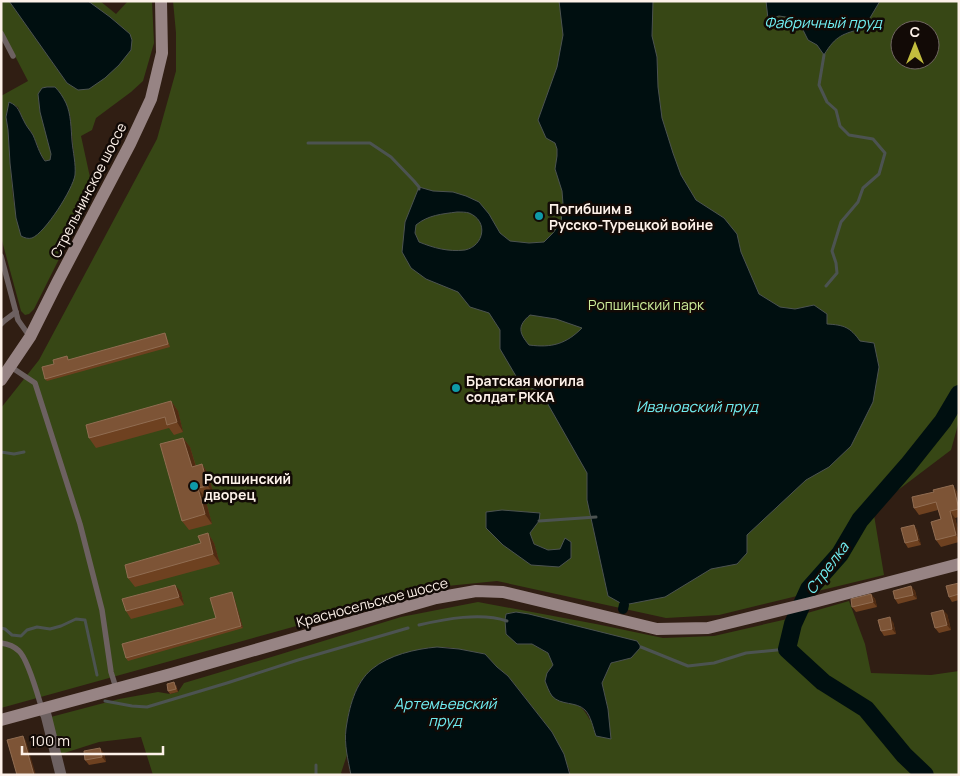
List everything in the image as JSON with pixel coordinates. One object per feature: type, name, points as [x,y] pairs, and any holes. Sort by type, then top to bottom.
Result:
[{"type":"main road","name":"Стрельнинское шоссе","points":[[1,380],[30,337],[130,144],[151,99],[162,53],[161,1]]},
{"type":"main road","name":"Красносельское шоссе","points":[[1,720],[274,645],[436,598],[476,591],[503,592],[657,629],[708,628],[959,564]]},
{"type":"street","points":[[42,709],[46,715],[61,775]]},
{"type":"lane","points":[[1,33],[13,56]]},
{"type":"lane","points":[[1,256],[18,320],[30,337]]},
{"type":"lane","points":[[1,324],[16,312]]},
{"type":"lane","points":[[11,367],[35,383],[80,524],[102,610],[111,672],[116,688]]},
{"type":"lane","points":[[1,643],[13,646],[21,652],[42,709]]},
{"type":"green space","points":[[1,1],[9,1],[67,83],[130,34],[88,1],[100,1],[116,14],[128,1],[152,1],[154,43],[143,81],[96,118],[92,130],[81,136],[93,191],[34,309],[25,315],[21,311],[1,237],[1,96],[28,81],[1,29]],"holes":[[[9,103],[18,107],[41,155],[46,161],[50,160],[51,154],[39,103],[70,115],[75,175],[59,208],[34,237],[19,229],[13,198],[6,117]]]},
{"type":"green space","name":"Ропшинский парк","points":[[173,1],[959,1],[959,421],[951,450],[873,509],[884,575],[719,615],[666,618],[497,581],[437,587],[1,708],[1,408],[39,360],[157,139],[176,71],[176,33]]},
{"type":"green space","points":[[849,601],[865,644],[871,673],[931,675],[959,671],[959,775],[570,775],[570,771],[552,732],[508,676],[485,654],[447,647],[425,648],[359,683],[351,706],[346,730],[347,755],[341,773],[343,775],[153,775],[141,737],[99,742],[58,755],[47,718],[119,699],[158,692],[170,694],[178,692],[184,683],[401,617],[478,602],[663,638],[714,636],[783,620]],"holes":[[[616,636],[637,641],[631,658],[611,663],[602,683],[608,709],[590,720],[580,707],[565,703],[547,673],[553,665],[548,653],[532,644]]]},
{"type":"water","points":[[9,1],[88,1],[130,34],[132,40],[131,50],[105,78],[89,89],[78,90],[67,83]]},
{"type":"water","name":"Ивановский пруд","points":[[559,1],[653,1],[652,36],[657,57],[662,118],[681,175],[696,200],[724,218],[737,234],[741,252],[759,294],[780,307],[795,309],[814,305],[827,314],[827,324],[846,328],[860,341],[874,343],[879,367],[873,402],[851,446],[829,467],[806,480],[747,535],[747,553],[737,564],[711,569],[665,597],[624,605],[608,596],[587,500],[587,473],[541,392],[520,383],[500,349],[500,330],[489,313],[470,307],[458,292],[426,279],[411,268],[402,252],[405,222],[419,187],[433,191],[453,192],[479,202],[489,214],[500,233],[510,241],[544,242],[553,233],[561,222],[563,204],[562,191],[555,169],[557,149],[555,143],[546,138],[538,120],[557,67],[563,35]],"holes":[[[457,212],[469,213],[475,217],[482,227],[480,239],[471,248],[447,250],[419,242],[415,233],[416,225],[430,217]],[[530,315],[556,319],[582,328],[570,338],[558,344],[545,346],[529,345],[521,333],[521,326]]]},
{"type":"water","name":"Фабричный пруд","points":[[766,1],[880,1],[864,28],[836,39],[824,55],[817,45],[808,40],[802,28],[792,18],[779,16],[768,19]]},
{"type":"water","points":[[55,87],[68,107],[75,175],[69,190],[51,220],[32,238],[28,238],[21,236],[16,218],[6,117],[9,102],[15,105],[33,135],[45,161],[50,160],[51,154],[40,112],[38,94],[42,88]]},
{"type":"water","points":[[502,510],[540,513],[539,521],[530,533],[534,544],[548,550],[560,549],[565,538],[571,542],[571,558],[559,567],[531,565],[503,545],[486,528],[486,512]]},
{"type":"water","points":[[516,612],[637,641],[641,647],[631,658],[611,663],[602,683],[608,709],[611,739],[596,736],[589,715],[581,707],[560,701],[552,696],[545,681],[547,673],[553,665],[548,653],[532,644],[517,644],[506,634],[506,614]]},
{"type":"water","name":"Артемьевский пруд","points":[[437,647],[485,654],[508,676],[552,732],[564,754],[570,775],[351,775],[346,746],[346,729],[351,704],[361,681],[372,669],[394,656],[420,649]]},
{"type":"building","points":[[165,333],[168,344],[45,379],[42,367],[54,364],[53,360],[67,356],[68,360]]},
{"type":"building","points":[[171,401],[177,422],[167,425],[165,417],[89,438],[86,425]]},
{"type":"building","name":"Ропшинский дворец","points":[[183,438],[192,467],[202,464],[208,486],[198,488],[205,514],[182,521],[160,444]]},
{"type":"building","points":[[953,485],[959,509],[950,511],[956,535],[936,540],[931,522],[941,519],[936,502],[914,508],[912,497]]},
{"type":"building","points":[[914,525],[918,540],[905,543],[901,528]]},
{"type":"building","points":[[208,533],[213,554],[128,578],[125,565],[201,543],[198,536]]},
{"type":"building","points":[[959,583],[959,594],[949,597],[946,586]]},
{"type":"building","points":[[175,585],[179,597],[126,611],[122,599]]},
{"type":"building","points":[[911,586],[913,595],[895,599],[893,591]]},
{"type":"building","points":[[232,592],[241,626],[126,658],[122,644],[216,618],[210,598]]},
{"type":"building","points":[[871,594],[873,602],[852,607],[851,599]]},
{"type":"building","points":[[943,610],[947,625],[935,628],[931,613]]},
{"type":"building","points":[[890,617],[892,629],[881,631],[878,620]]},
{"type":"building","points":[[174,682],[176,689],[168,691],[167,684]]},
{"type":"building","points":[[23,736],[34,775],[17,775],[7,740]]},
{"type":"building","points":[[100,748],[102,757],[85,760],[84,751]]},
{"type":"waterway","points":[[824,55],[819,85],[827,102],[836,110],[840,126],[849,135],[873,139],[885,153],[879,174],[863,188],[858,202],[841,222],[832,251],[837,273],[826,286]]},
{"type":"waterway","points":[[308,143],[370,143],[391,157],[414,181],[419,189]]},
{"type":"waterway","name":"Стрелка","points":[[925,775],[904,755],[866,709],[823,682],[787,649],[793,624],[809,589],[840,554],[860,520],[943,421],[959,394]]},
{"type":"waterway","points":[[1,452],[14,454],[24,452]]},
{"type":"waterway","points":[[539,521],[596,517]]},
{"type":"waterway","points":[[623,609],[624,605]]},
{"type":"waterway","points":[[419,625],[475,617],[497,618],[507,621]]},
{"type":"waterway","points":[[1,628],[12,635],[21,636],[27,630],[37,627],[50,629],[76,619],[85,620],[97,675]]},
{"type":"waterway","points":[[105,701],[147,707],[408,628]]},
{"type":"waterway","points":[[641,647],[688,666],[714,663],[746,653],[787,649]]},
{"type":"waterway","points":[[316,765],[316,775]]},
{"type":"place","name":"Погибшим в Русско-Турецкой войне","points":[[539,216]]},
{"type":"place","name":"Братская могила солдат РККА","points":[[456,388]]},
{"type":"place","name":"Ропшинский дворец","points":[[194,486]]}]
